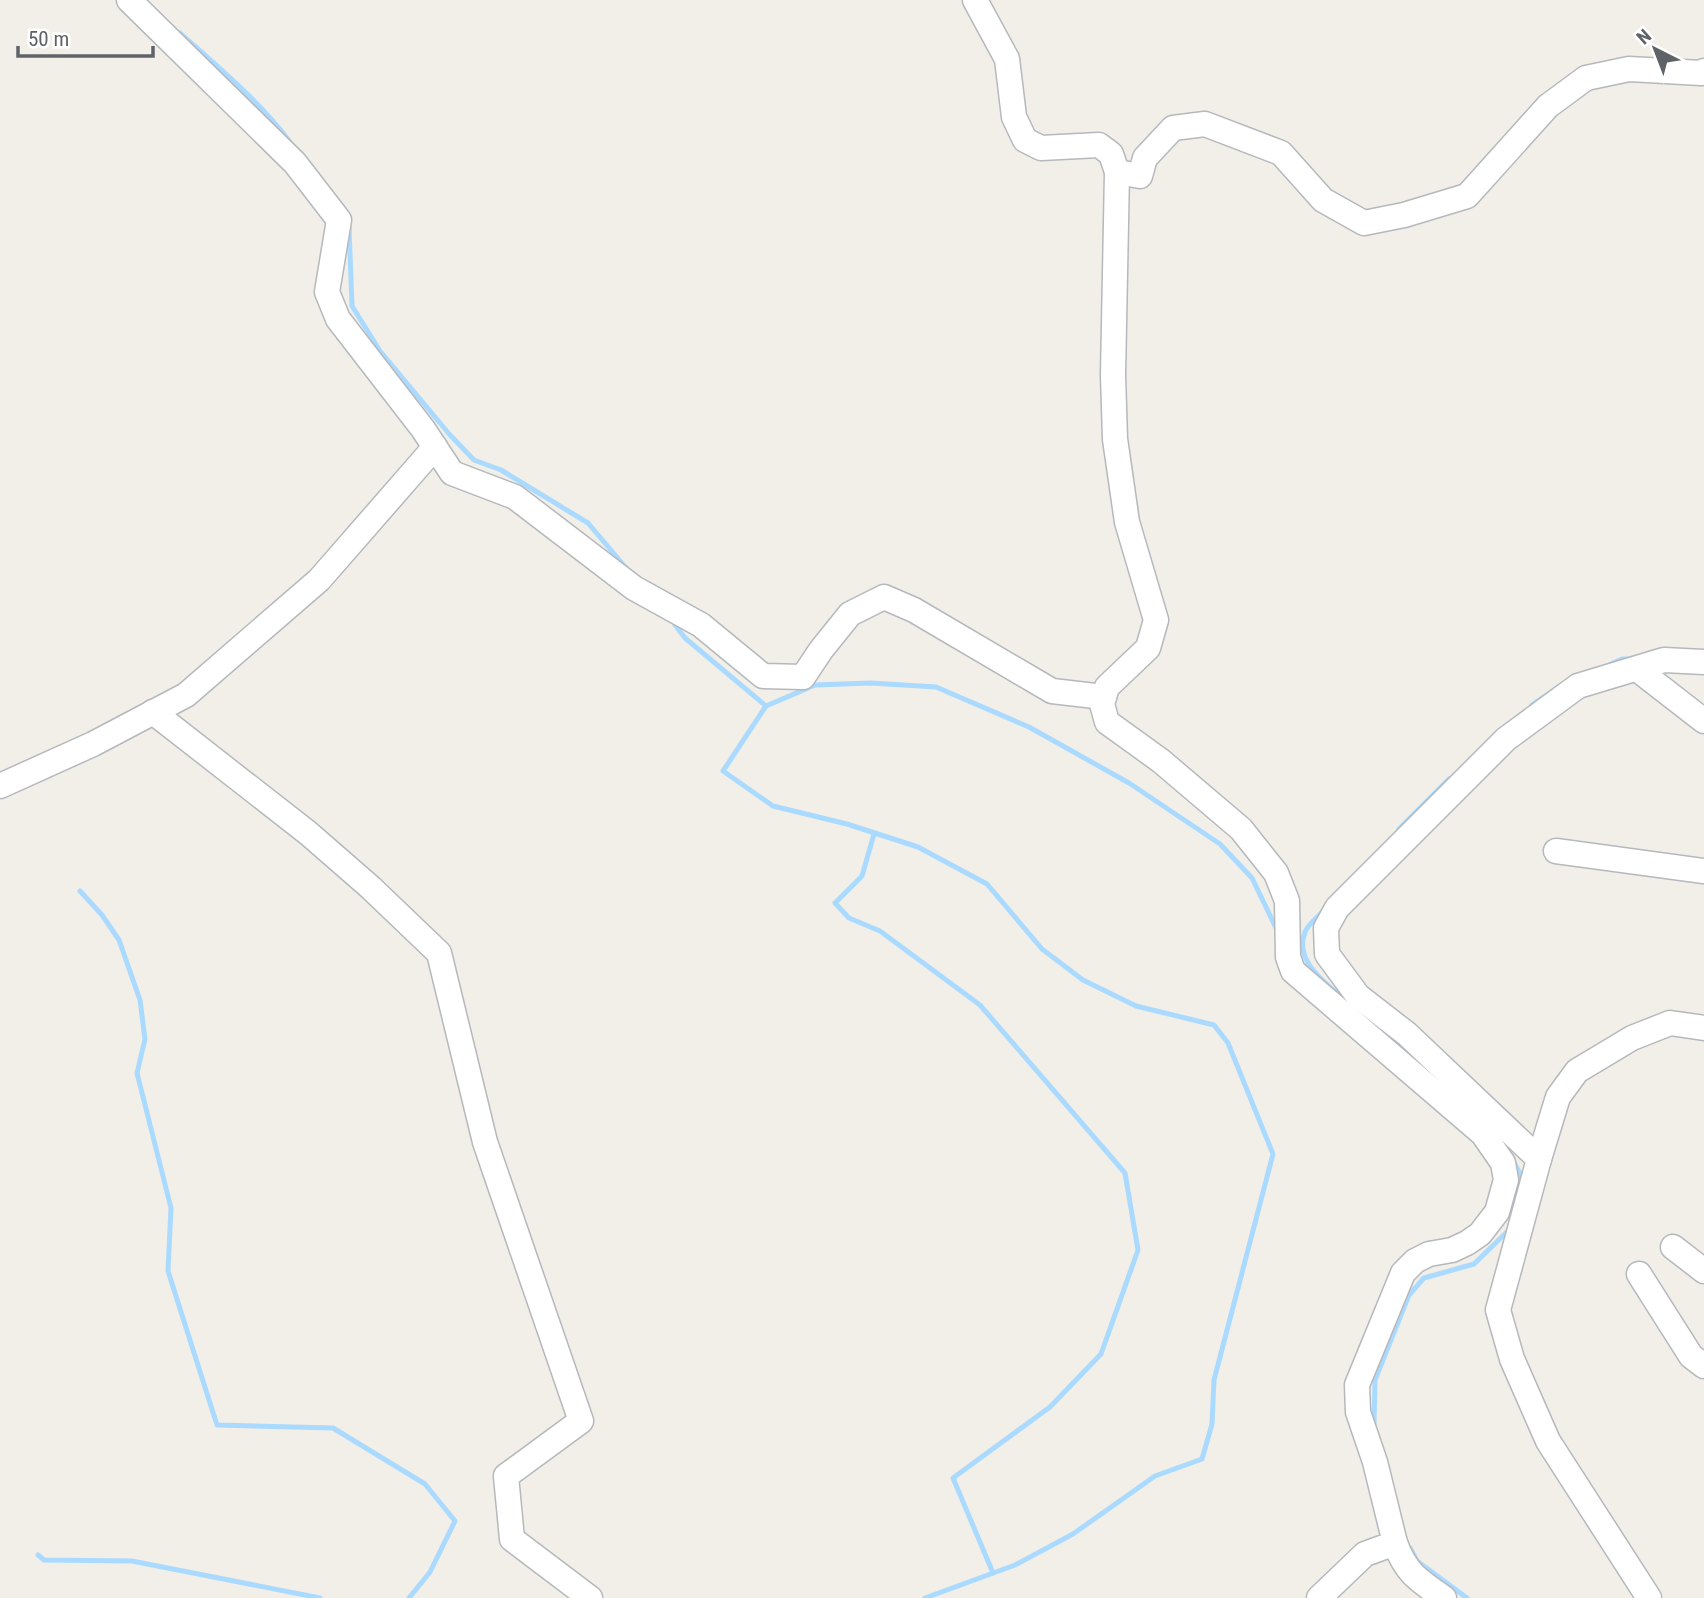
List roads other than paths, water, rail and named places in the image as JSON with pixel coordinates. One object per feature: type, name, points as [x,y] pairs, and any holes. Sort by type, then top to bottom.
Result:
[{"type":"street","points":[[129,0],[295,163],[340,220],[327,292],[338,319],[452,473],[514,497],[634,588],[701,625],[763,676],[803,677],[850,614],[884,597],[914,610],[1052,691],[1104,697]]},
{"type":"street","points":[[975,0],[1007,60],[1013,117],[1026,140],[1041,148],[1099,145],[1111,155],[1117,172],[1113,375],[1115,439],[1127,523],[1156,620],[1148,648],[1107,687],[1102,704],[1107,722],[1161,761],[1241,829],[1276,873],[1287,901],[1288,957],[1293,971],[1483,1134],[1503,1163],[1506,1180],[1497,1212],[1480,1234],[1452,1250],[1429,1254],[1415,1261],[1404,1273],[1357,1385],[1358,1412],[1375,1462],[1395,1543],[1403,1564],[1422,1583],[1444,1598]]},
{"type":"street","points":[[1117,172],[1140,176],[1145,158],[1173,128],[1205,124],[1281,153],[1323,200],[1364,223],[1467,197],[1548,106],[1586,78],[1629,69],[1704,71]]},
{"type":"street","points":[[0,786],[93,744],[186,695],[318,580],[435,447]]},
{"type":"street","points":[[1539,1159],[1406,1034],[1358,996],[1327,954],[1332,918],[1506,739],[1578,686],[1664,660],[1704,662]]},
{"type":"street","points":[[1637,670],[1704,721]]},
{"type":"street","points":[[153,712],[309,832],[439,953],[485,1142],[581,1421],[506,1476],[512,1539],[590,1598]]},
{"type":"street","points":[[1556,851],[1704,871]]},
{"type":"street","points":[[1649,1598],[1548,1441],[1513,1359],[1498,1310],[1558,1097],[1577,1071],[1632,1038],[1670,1023],[1704,1028]]},
{"type":"street","points":[[1673,1247],[1704,1271]]},
{"type":"street","points":[[1639,1274],[1691,1356],[1704,1366]]},
{"type":"street","points":[[1319,1598],[1365,1554],[1395,1543]]},
{"type":"waterway","points":[[180,33],[252,98],[290,142]]},
{"type":"waterway","points":[[349,227],[352,306],[380,351],[474,460],[501,470],[588,523],[626,568]]},
{"type":"waterway","points":[[675,625],[685,638],[766,706]]},
{"type":"waterway","points":[[1609,665],[1629,659]]},
{"type":"waterway","points":[[925,1598],[1015,1565],[1073,1534],[1155,1476],[1202,1459],[1212,1424],[1214,1380],[1273,1154],[1228,1043],[1214,1025],[1136,1006],[1083,980],[1042,949],[987,884],[918,847],[847,824],[773,806],[723,771],[766,706],[815,685],[871,683],[936,687],[1029,727],[1129,783],[1220,844],[1252,878],[1277,930]]},
{"type":"waterway","points":[[1532,705],[1558,687]]},
{"type":"waterway","points":[[1399,829],[1449,779]]},
{"type":"waterway","points":[[874,834],[862,876],[835,903],[849,918],[880,931],[980,1005],[1125,1173],[1138,1250],[1101,1354],[1050,1407],[953,1478],[993,1573]]},
{"type":"waterway","points":[[80,891],[102,915],[119,940],[140,1000],[145,1039],[137,1073],[171,1208],[168,1271],[217,1425],[333,1428],[425,1484],[455,1521],[430,1572],[409,1598]]},
{"type":"waterway","points":[[1323,911],[1305,932],[1304,954],[1323,981],[1349,1004]]},
{"type":"waterway","points":[[1513,1161],[1521,1175],[1516,1197]]},
{"type":"waterway","points":[[1374,1425],[1375,1380],[1409,1295],[1424,1278],[1474,1264],[1511,1228]]},
{"type":"waterway","points":[[1410,1548],[1417,1561],[1467,1598]]},
{"type":"waterway","points":[[38,1555],[44,1560],[132,1561],[320,1598]]}]
